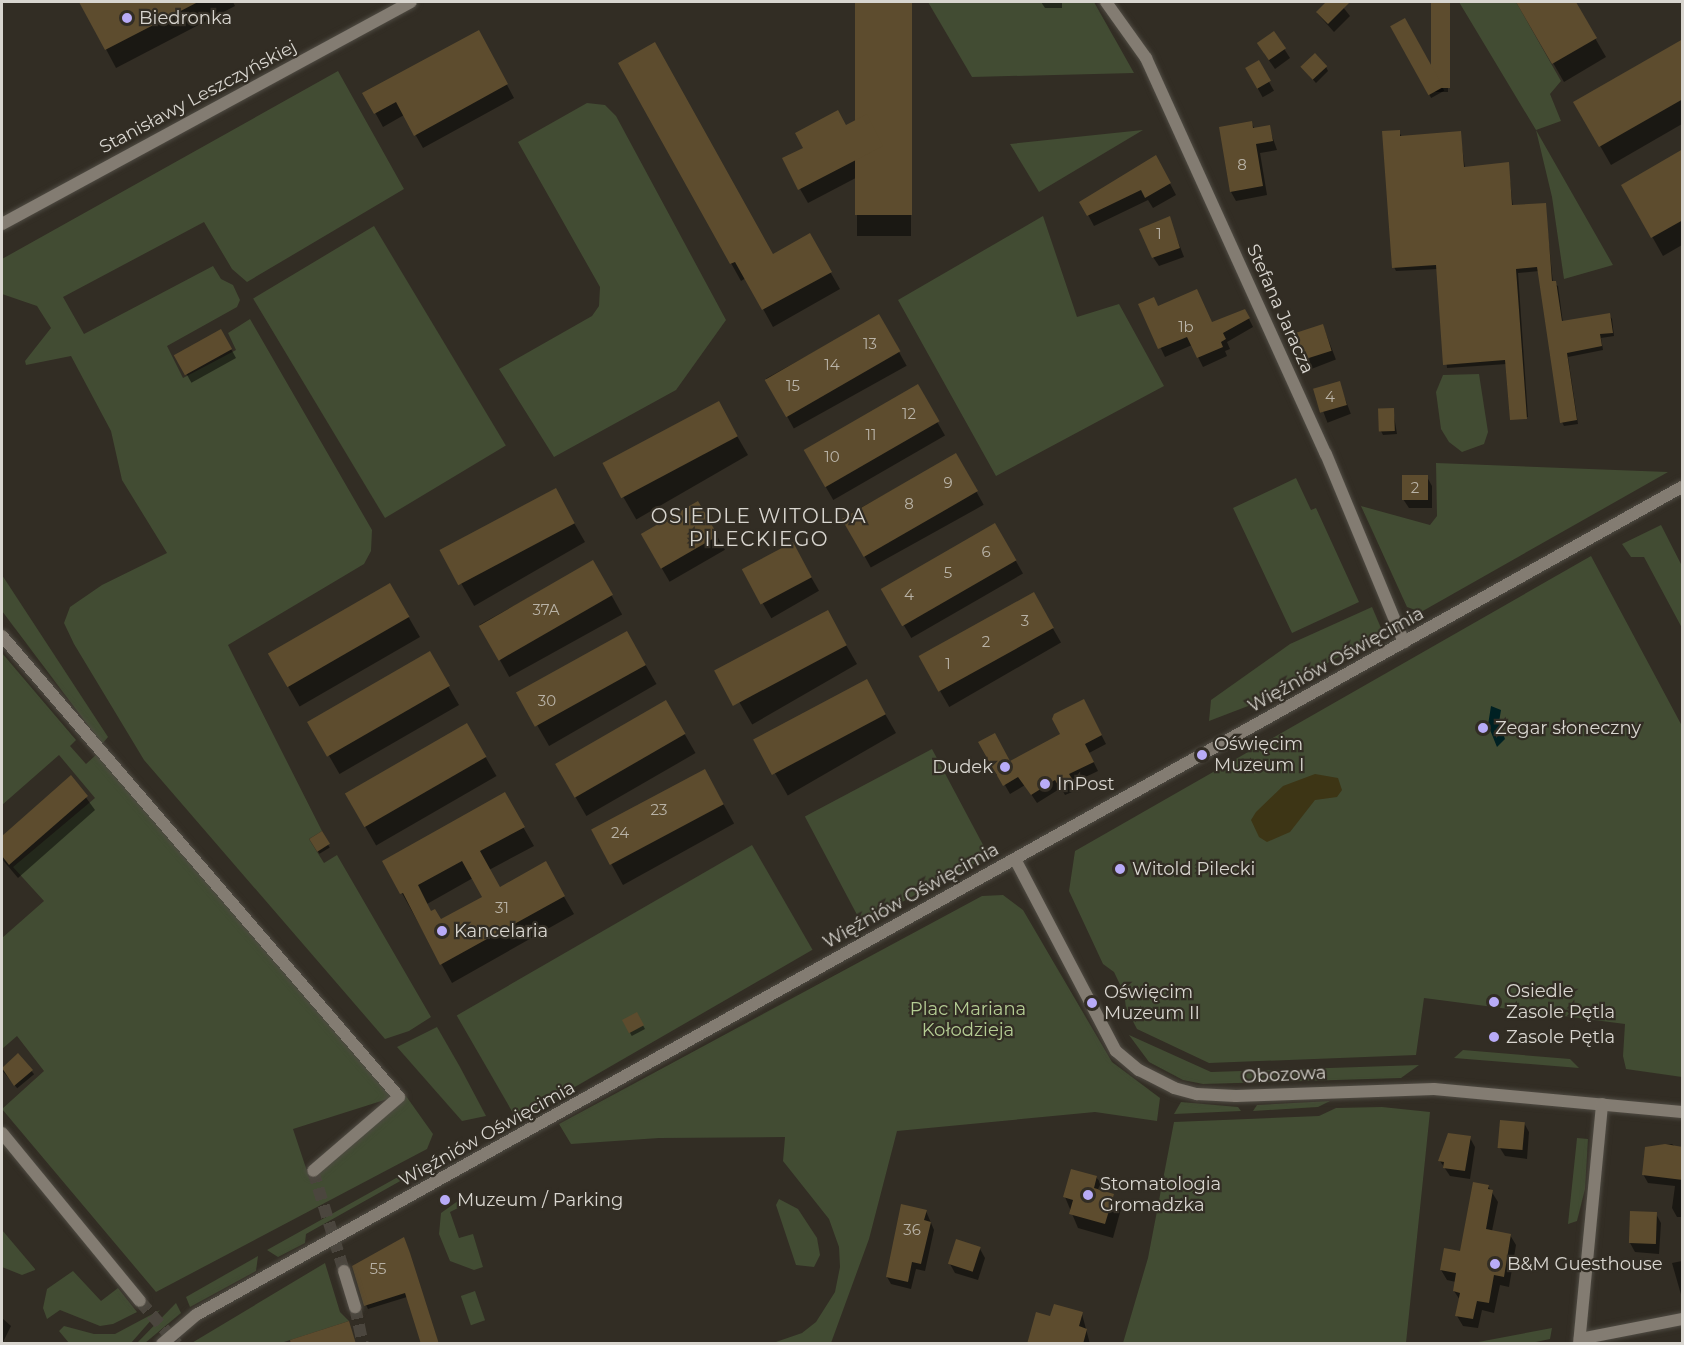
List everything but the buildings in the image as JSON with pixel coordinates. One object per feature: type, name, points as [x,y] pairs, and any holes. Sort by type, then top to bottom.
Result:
[{"type":"street","name":"Stanisławy Leszczyńskiej","points":[[2,224],[411,2]]},
{"type":"street","name":"Stefana Jaracza","points":[[1106,2],[1146,58],[1326,454],[1404,642]]},
{"type":"street","name":"Więźniów Oświęcimia","points":[[162,1344],[196,1315],[1683,487]]},
{"type":"street","points":[[2,636],[399,1097],[313,1171]]},
{"type":"street","name":"Obozowa","points":[[1015,859],[1116,1051],[1162,1083],[1197,1094],[1434,1089],[1683,1112]]},
{"type":"street","points":[[1602,1104],[1579,1341],[1683,1319]]},
{"type":"street","points":[[2,1133],[140,1301]]},
{"type":"street","points":[[344,1271],[355,1307]]},
{"type":"green space","points":[[928,2],[1094,2],[1134,73],[972,77]]},
{"type":"green space","points":[[1459,2],[1516,2],[1561,81],[1550,94],[1561,121],[1536,130]]},
{"type":"green space","points":[[338,71],[404,189],[247,282],[232,269],[204,222],[63,297],[84,334],[213,266],[221,279],[233,285],[240,300],[237,307],[167,346],[183,378],[236,350],[228,333],[250,319],[372,530],[371,551],[364,564],[228,645],[322,831],[309,839],[324,863],[337,855],[431,1017],[409,1031],[385,1039],[144,760],[74,644],[64,623],[70,607],[102,585],[167,553],[122,480],[111,431],[71,356],[26,365],[25,361],[51,328],[37,306],[2,294],[2,259]]},
{"type":"green space","points":[[587,103],[605,105],[616,116],[726,320],[676,390],[554,457],[499,369],[592,316],[599,306],[600,287],[518,142]]},
{"type":"green space","points":[[1143,130],[1039,192],[1010,144]]},
{"type":"green space","points":[[1536,130],[1613,265],[1564,279],[1552,197]]},
{"type":"green space","points":[[1043,216],[1077,317],[1119,304],[1164,386],[996,476],[898,300]]},
{"type":"green space","points":[[374,226],[506,445],[385,518],[253,299]]},
{"type":"green space","points":[[1479,374],[1488,432],[1484,444],[1462,452],[1449,442],[1441,429],[1436,392],[1443,375]]},
{"type":"green space","points":[[1436,463],[1668,472],[1421,612],[1407,607],[1361,506],[1430,525],[1437,516]]},
{"type":"green space","points":[[1296,478],[1311,510],[1316,508],[1359,602],[1292,633],[1233,508]]},
{"type":"green space","points":[[1661,525],[1682,566],[1682,628],[1644,557],[1631,557],[1622,544]]},
{"type":"green space","points":[[1591,556],[1682,726],[1682,1077],[1626,1069],[1623,1056],[1625,1024],[1424,998],[1416,1055],[1209,1063],[1137,1029],[1126,1008],[1124,993],[1114,972],[1103,964],[1069,891],[1075,851]]},
{"type":"green space","points":[[2,575],[108,737],[102,744],[2,611]]},
{"type":"green space","points":[[1372,607],[1381,628],[1379,634],[1256,703],[1209,721],[1211,700],[1290,644]]},
{"type":"green space","points":[[2,653],[76,740],[70,746],[86,764],[97,754],[394,1097],[293,1129],[310,1180],[406,1096],[433,1134],[427,1149],[156,1292],[2,1109],[44,1071],[17,1036],[2,1049],[2,938],[44,901],[13,867],[95,798],[59,755],[2,805]]},
{"type":"green space","points":[[932,749],[989,856],[862,923],[805,817]]},
{"type":"green space","points":[[752,845],[812,950],[517,1120],[457,1016]]},
{"type":"green space","name":"Plac Mariana Kołodzieja","points":[[1003,895],[1023,910],[1112,1062],[1160,1098],[1157,1121],[1095,1112],[897,1131],[869,1239],[831,1343],[773,1343],[802,1333],[816,1322],[835,1292],[840,1267],[839,1247],[829,1219],[783,1161],[785,1137],[659,1138],[571,1144],[559,1124],[982,896]]},
{"type":"green space","points":[[437,1027],[486,1116],[462,1121],[397,1047]]},
{"type":"green space","points":[[1129,1035],[1211,1072],[1419,1065],[1401,1078],[1203,1084],[1183,1080],[1149,1062]]},
{"type":"green space","points":[[1463,1050],[1570,1059],[1579,1068],[1454,1058]]},
{"type":"green space","points":[[1330,1101],[1318,1107],[1253,1111],[1257,1105]]},
{"type":"green space","points":[[1181,1102],[1238,1107],[1241,1111],[1174,1114]]},
{"type":"green space","points":[[1382,1107],[1430,1112],[1406,1343],[1123,1343],[1148,1258],[1174,1122],[1319,1116],[1336,1108]]},
{"type":"green space","points":[[1577,1138],[1588,1139],[1585,1189],[1577,1221],[1568,1224]]},
{"type":"green space","points":[[441,1153],[443,1157],[306,1234],[305,1243],[278,1257],[267,1250]]},
{"type":"green space","points":[[462,1198],[464,1205],[450,1212],[459,1238],[473,1234],[483,1267],[474,1270],[450,1261],[439,1234],[441,1213]]},
{"type":"green space","points":[[779,1199],[798,1209],[817,1238],[820,1255],[814,1267],[796,1265],[776,1205]]},
{"type":"green space","points":[[2,1230],[35,1270],[22,1275],[2,1267]]},
{"type":"green space","points":[[258,1256],[256,1271],[190,1307],[186,1297]]},
{"type":"green space","points":[[325,1263],[340,1312],[349,1321],[281,1343],[190,1344]]},
{"type":"green space","points":[[73,1271],[101,1301],[118,1288],[137,1312],[113,1324],[100,1326],[60,1310],[47,1319],[43,1308],[47,1289]]},
{"type":"green space","points":[[475,1291],[485,1320],[471,1325],[461,1296]]},
{"type":"green space","points":[[176,1303],[181,1313],[145,1343],[137,1343]]},
{"type":"green space","points":[[160,1310],[131,1343],[69,1343],[59,1331],[64,1326],[94,1334],[115,1334]]},
{"type":"green space","points":[[1552,1328],[1550,1339],[1531,1343],[1473,1343]]},
{"type":"sand","points":[[1315,774],[1338,778],[1342,790],[1337,797],[1315,800],[1290,832],[1267,842],[1259,837],[1251,820],[1256,812],[1283,786]]},
{"type":"water","points":[[1491,706],[1501,710],[1499,722],[1505,739],[1497,747],[1488,725]]},
{"type":"tunnel","points":[[313,1171],[344,1271]]},
{"type":"tunnel","points":[[140,1301],[177,1344]]},
{"type":"tunnel","points":[[355,1307],[363,1344]]},
{"type":"place","name":"Biedronka","points":[[127,18]]},
{"type":"place","name":"Zegar słoneczny","points":[[1483,728]]},
{"type":"place","name":"Oświęcim Muzeum I","points":[[1202,755]]},
{"type":"place","name":"Dudek","points":[[1005,767]]},
{"type":"place","name":"InPost","points":[[1045,784]]},
{"type":"place","name":"Witold Pilecki","points":[[1120,869]]},
{"type":"place","name":"Kancelaria","points":[[442,931]]},
{"type":"place","name":"Osiedle Zasole Pętla","points":[[1494,1002]]},
{"type":"place","name":"Oświęcim Muzeum II","points":[[1092,1003]]},
{"type":"place","name":"Zasole Pętla","points":[[1494,1037]]},
{"type":"place","name":"Stomatologia Gromadzka","points":[[1088,1195]]},
{"type":"place","name":"Muzeum / Parking","points":[[445,1200]]},
{"type":"place","name":"B&M Guesthouse","points":[[1495,1264]]},
{"type":"district","name":"OSIEDLE WITOLDA PILECKIEGO","points":[[759,528]]}]
